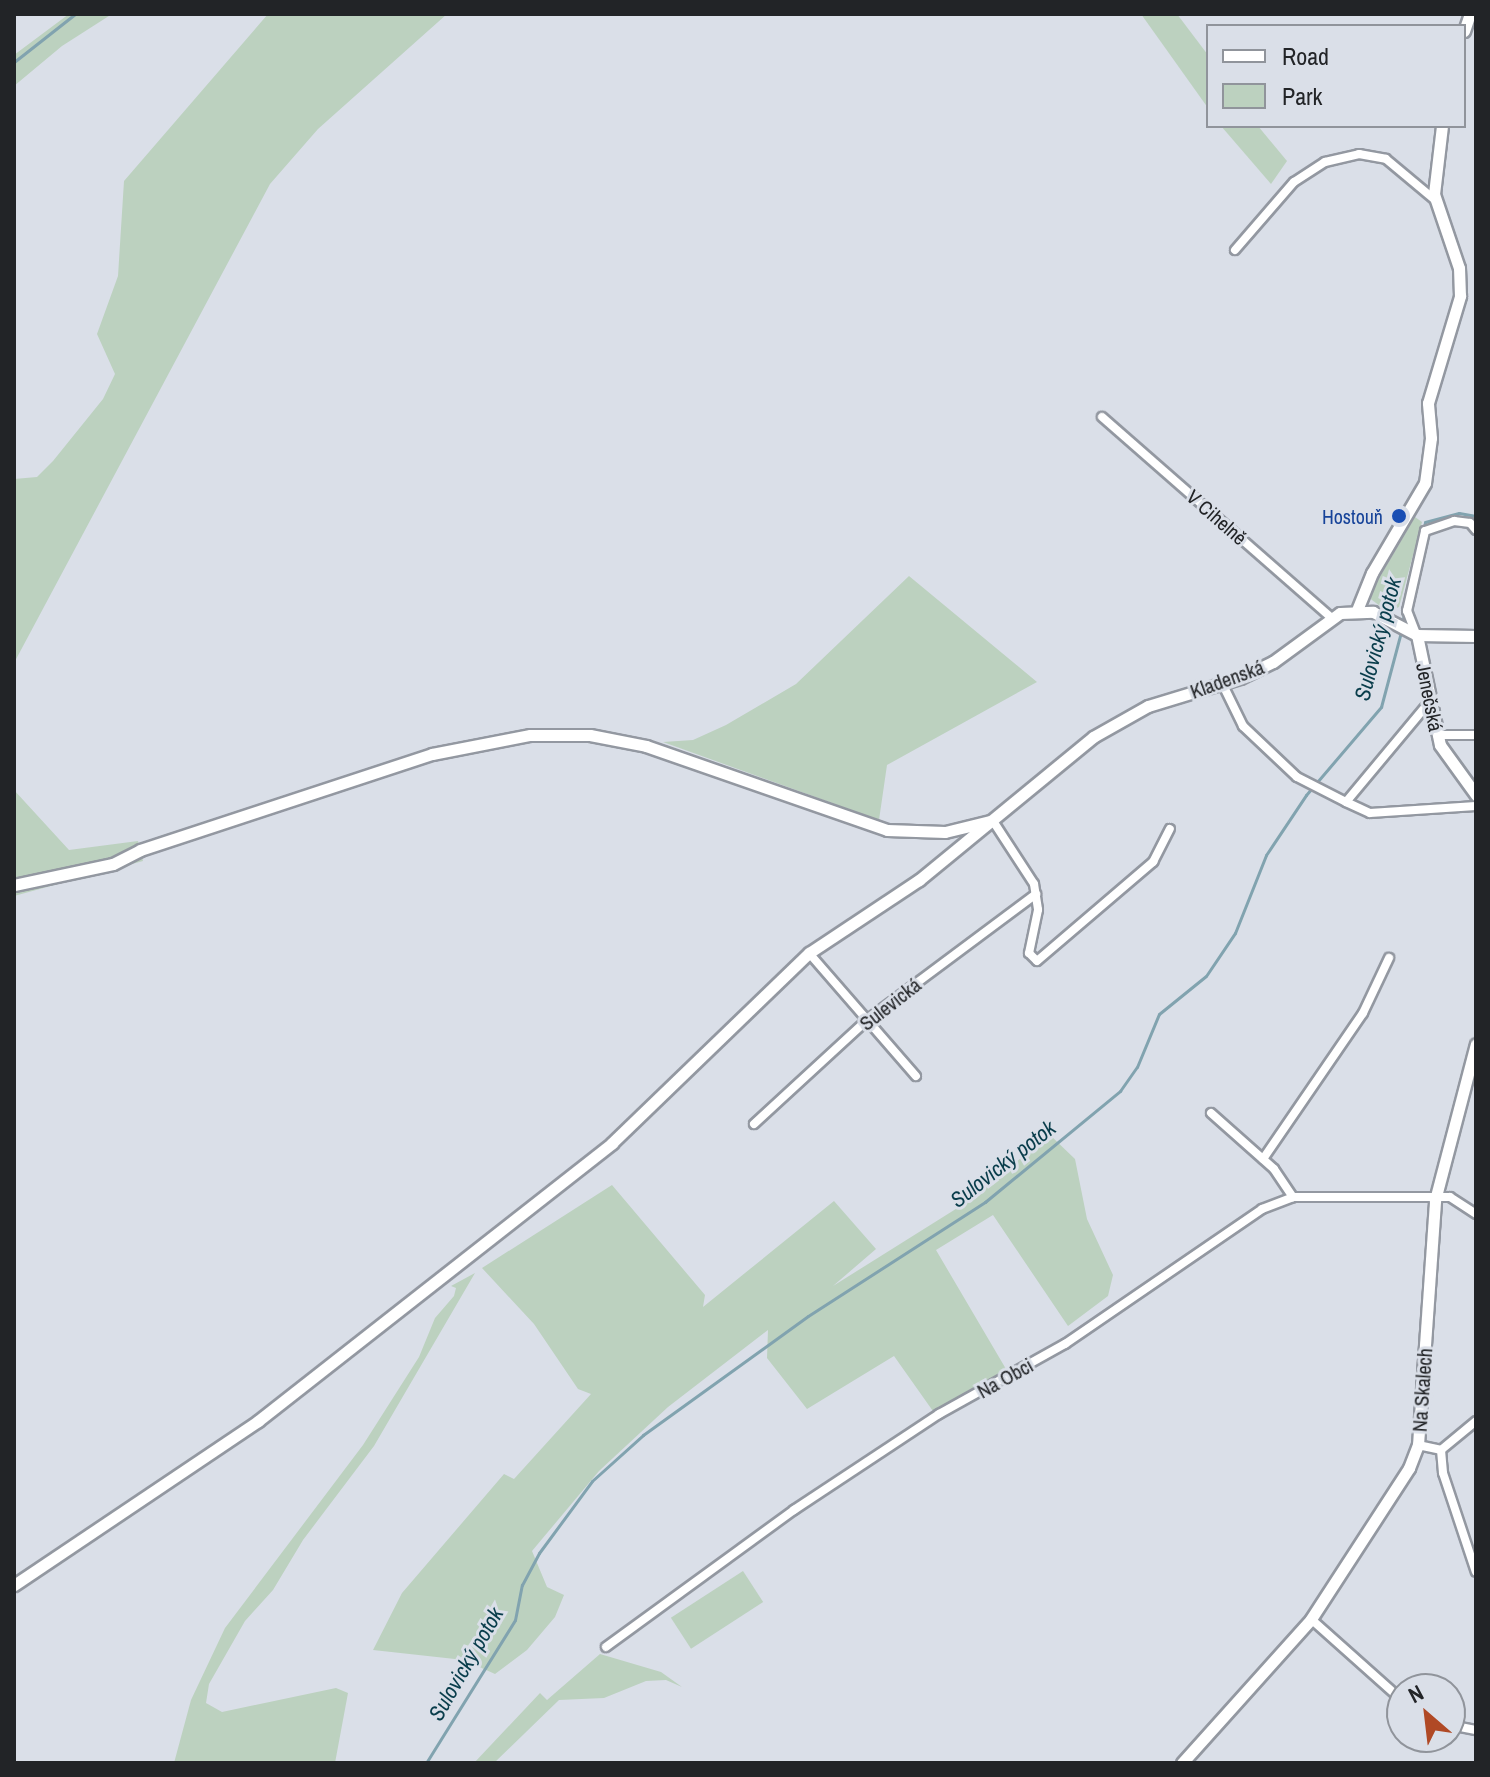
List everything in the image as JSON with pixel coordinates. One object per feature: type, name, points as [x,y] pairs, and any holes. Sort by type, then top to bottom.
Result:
[{"type":"street","points":[[1442,128],[1435,200],[1458,264],[1460,289],[1428,403],[1431,438],[1425,483],[1372,573],[1357,610],[1400,622],[1417,635],[1476,636]]},
{"type":"street","points":[[1235,250],[1294,182],[1325,162],[1359,154],[1386,159],[1435,200]]},
{"type":"street","name":"V Cihelně","points":[[1102,417],[1332,618]]},
{"type":"street","points":[[1417,635],[1407,611],[1425,531],[1454,521],[1470,523],[1476,530]]},
{"type":"street","name":"Kladenská","points":[[14,1585],[258,1421],[612,1143],[809,953],[919,880],[1093,737],[1148,706],[1223,685],[1273,662],[1332,618],[1357,610]]},
{"type":"street","name":"Jenečská","points":[[1417,635],[1437,735],[1446,756],[1476,795]]},
{"type":"street","points":[[1223,685],[1254,736],[1297,777],[1346,802],[1370,813],[1476,806]]},
{"type":"street","points":[[1346,802],[1431,700]]},
{"type":"street","name":"Kladenská","points":[[14,885],[113,864],[140,850],[432,754],[530,735],[590,735],[646,746],[887,830],[945,832],[993,821]]},
{"type":"street","points":[[1437,735],[1476,735]]},
{"type":"street","points":[[993,821],[1021,860],[1036,894],[1029,946],[1037,961],[1153,862],[1170,829]]},
{"type":"street","name":"Sulevická","points":[[754,1124],[867,1020],[1036,894]]},
{"type":"street","points":[[809,953],[916,1076]]},
{"type":"street","points":[[1263,1159],[1363,1013],[1389,958]]},
{"type":"street","name":"Na Skalech","points":[[1182,1763],[1311,1619],[1373,1531],[1418,1445],[1435,1200],[1476,1044]]},
{"type":"street","points":[[1211,1113],[1263,1159],[1293,1197]]},
{"type":"street","name":"Na Obci","points":[[606,1647],[783,1518],[939,1414],[1065,1344],[1262,1209],[1293,1197],[1435,1200],[1462,1201],[1476,1214]]},
{"type":"street","points":[[1441,1450],[1476,1421]]},
{"type":"street","points":[[1418,1445],[1441,1450]]},
{"type":"street","points":[[1441,1450],[1443,1473],[1476,1572]]},
{"type":"street","points":[[1311,1619],[1386,1686]]},
{"type":"green space","points":[[69,14],[112,14],[62,46],[14,86],[14,55]]},
{"type":"green space","points":[[268,14],[447,14],[318,129],[270,184],[14,663],[14,479],[37,477],[53,461],[103,399],[115,374],[97,334],[118,276],[124,181]]},
{"type":"green space","points":[[1141,14],[1177,14],[1206,52],[1206,105]]},
{"type":"green space","points":[[1223,128],[1260,128],[1287,161],[1271,184]]},
{"type":"green space","points":[[1415,517],[1422,522],[1399,607],[1388,612],[1368,597]]},
{"type":"green space","points":[[909,576],[1037,682],[887,765],[879,820],[663,742],[693,740],[726,725],[796,684]]},
{"type":"green space","points":[[14,790],[69,850],[138,841],[143,861],[14,896]]},
{"type":"green space","points":[[1050,1135],[1075,1159],[1087,1219],[1113,1275],[1108,1296],[1068,1326],[993,1215],[936,1250],[1006,1369],[935,1414],[894,1356],[807,1409],[767,1358],[768,1330],[668,1407],[599,1471],[532,1551],[547,1587],[564,1595],[555,1617],[527,1650],[495,1674],[464,1660],[373,1650],[402,1593],[504,1474],[514,1479],[591,1394],[578,1389],[534,1324],[482,1268],[612,1185],[705,1295],[703,1307],[834,1201],[876,1249],[833,1286],[959,1207]]},
{"type":"green space","points":[[475,1273],[374,1446],[303,1540],[273,1590],[245,1621],[209,1684],[206,1703],[222,1712],[336,1688],[348,1693],[335,1763],[174,1763],[191,1700],[225,1628],[363,1445],[419,1357],[435,1318],[454,1296],[456,1288],[451,1286]]},
{"type":"green space","points":[[743,1571],[763,1602],[691,1649],[671,1618]]},
{"type":"green space","points":[[600,1654],[661,1672],[682,1687],[666,1680],[646,1681],[604,1698],[559,1700],[494,1763],[474,1763],[540,1693],[547,1700]]},
{"type":"waterway","points":[[14,62],[75,14]]},
{"type":"waterway","name":"Sulovický potok","points":[[1423,531],[1425,522],[1459,513],[1476,516]]},
{"type":"waterway","name":"Sulovický potok","points":[[1402,624],[1412,573]]},
{"type":"waterway","name":"Sulovický potok","points":[[426,1763],[515,1620],[522,1585],[539,1553],[592,1481],[643,1435],[808,1316],[985,1202],[1120,1091],[1137,1067],[1159,1014],[1206,976],[1235,933],[1266,855],[1306,795],[1381,707],[1401,632]]},
{"type":"place","name":"Hostouň","points":[[1399,516]]}]
